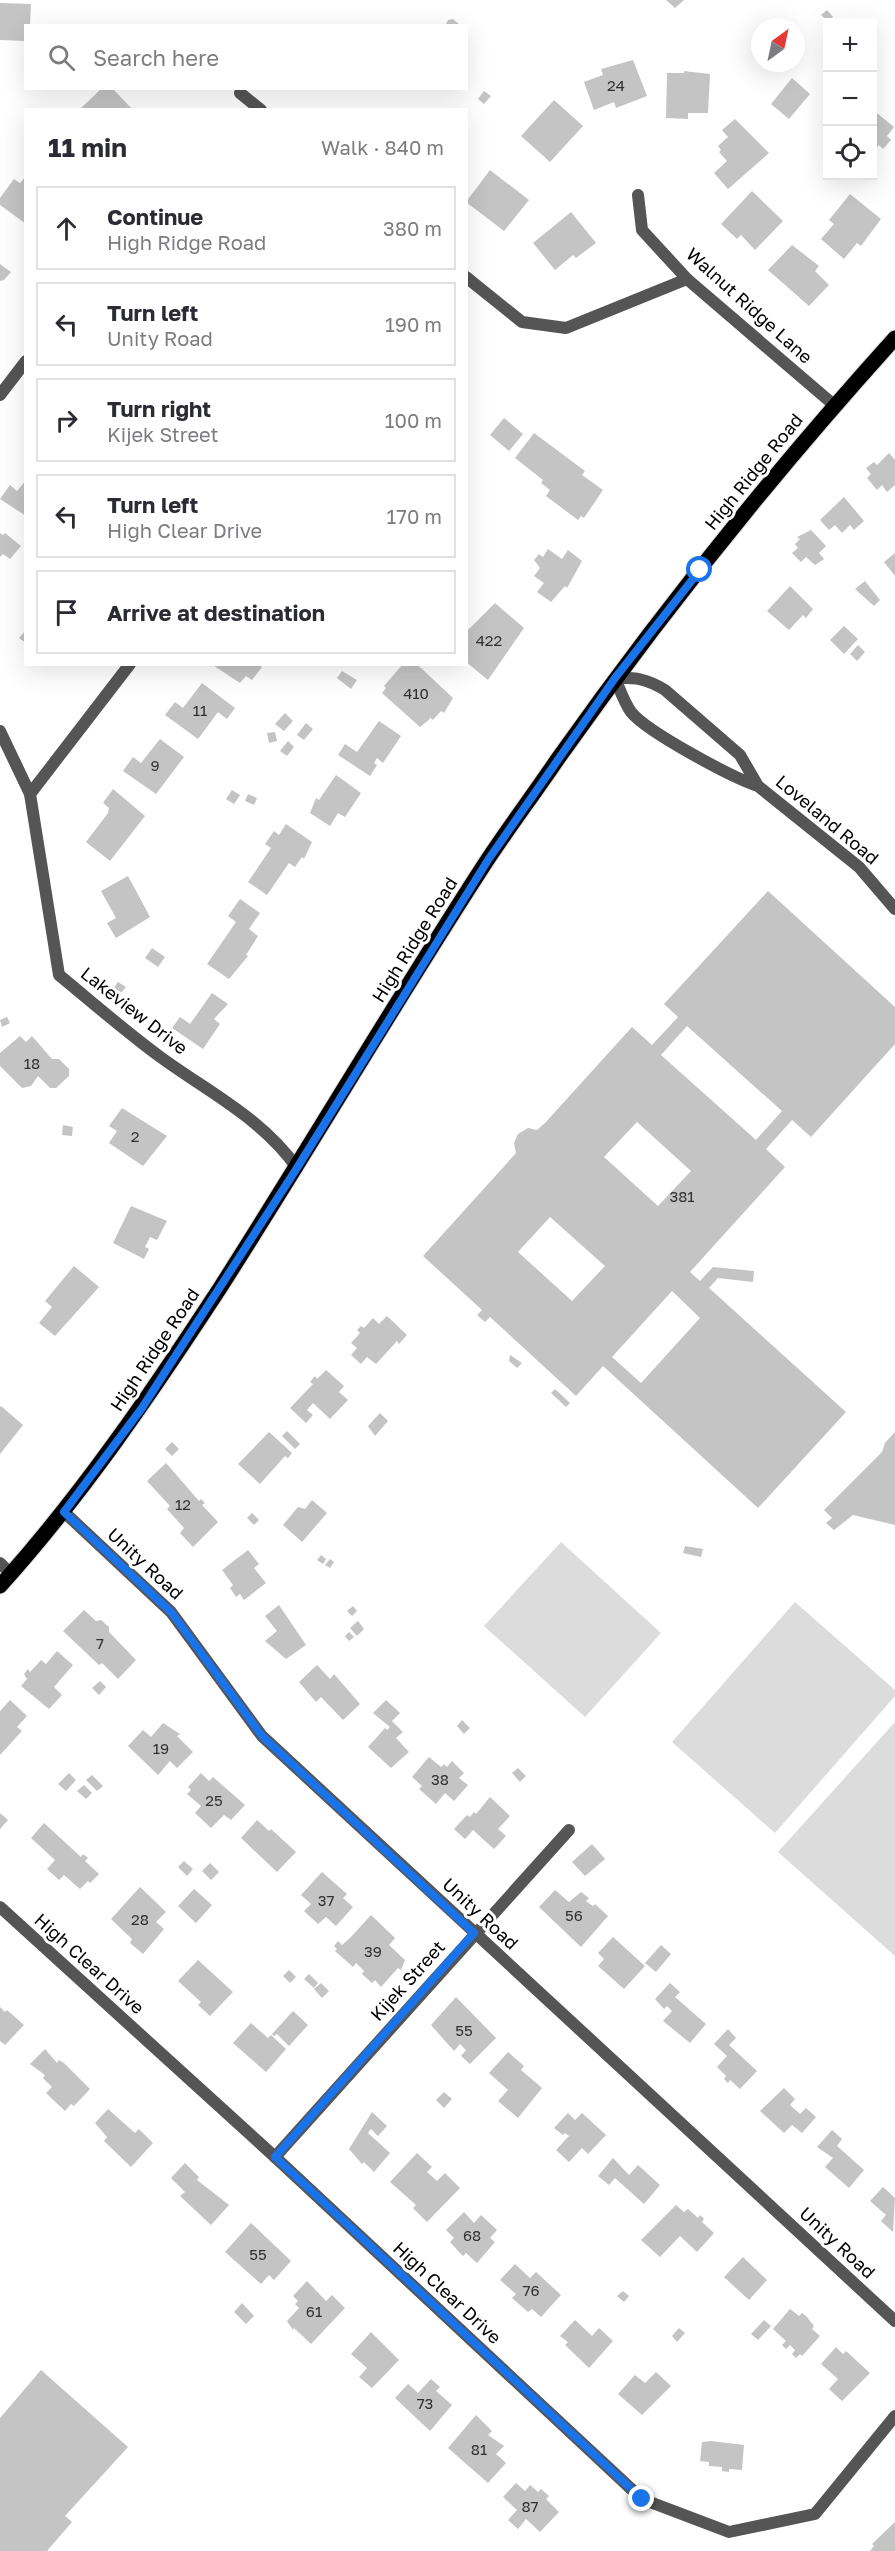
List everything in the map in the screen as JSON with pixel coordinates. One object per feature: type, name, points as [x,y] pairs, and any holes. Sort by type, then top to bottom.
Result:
[{"type":"main road","name":"High Ridge Road","points":[[0,1586],[64,1512],[142,1408],[297,1168],[488,860],[615,678],[834,405],[895,338]]},
{"type":"street","points":[[240,93],[259,108]]},
{"type":"street","name":"Walnut Ridge Lane","points":[[638,195],[642,230],[687,279],[834,405]]},
{"type":"street","points":[[468,279],[522,322],[566,328],[687,279]]},
{"type":"street","points":[[0,395],[24,364]]},
{"type":"street","points":[[30,794],[128,666]]},
{"type":"street","name":"Loveland Road","points":[[758,786],[740,755],[665,690],[651,681],[638,677],[615,678],[630,711],[640,721],[736,779],[758,786],[859,867],[895,909]]},
{"type":"street","name":"Lakeview Drive","points":[[0,731],[30,794],[59,975],[159,1056],[258,1124],[287,1153],[297,1168]]},
{"type":"street","name":"Unity Road","points":[[64,1512],[171,1612],[262,1736],[895,2321]]},
{"type":"street","points":[[0,1563],[11,1574]]},
{"type":"street","name":"Kijek Street","points":[[275,2157],[569,1830]]},
{"type":"street","name":"High Clear Drive","points":[[0,1908],[275,2157],[642,2499],[729,2532],[815,2514],[895,2416]]},
{"type":"shaded area","points":[[561,1542],[661,1633],[585,1717],[484,1626]]},
{"type":"shaded area","points":[[795,1602],[895,1690],[895,1696],[775,1833],[672,1742]]},
{"type":"shaded area","points":[[895,1722],[895,1956],[778,1852]]},
{"type":"building","points":[[666,0],[684,0],[675,8]]},
{"type":"building","points":[[0,3],[31,4],[30,24],[24,24],[24,41],[0,40]]},
{"type":"building","points":[[827,10],[833,17],[824,18],[821,15]]},
{"type":"building","points":[[453,19],[459,24],[446,24],[448,20]]},
{"type":"building","points":[[633,60],[647,96],[616,108],[614,102],[594,110],[584,82],[603,75],[601,69]]},
{"type":"building","points":[[684,71],[710,74],[708,113],[688,113],[688,119],[666,118],[667,73],[684,73]]},
{"type":"building","points":[[792,78],[810,94],[789,119],[771,104]]},
{"type":"building","points":[[100,90],[114,90],[131,108],[81,108]]},
{"type":"building","points":[[484,91],[491,96],[484,104],[478,99]]},
{"type":"building","points":[[554,100],[583,126],[550,162],[521,136]]},
{"type":"building","points":[[877,113],[894,127],[887,136],[891,140],[883,149],[879,145],[877,147]]},
{"type":"building","points":[[735,119],[769,153],[728,189],[714,173],[727,161],[719,152],[721,150],[718,146],[728,137],[722,130]]},
{"type":"building","points":[[490,170],[529,200],[504,231],[468,204],[468,199]]},
{"type":"building","points":[[24,178],[24,223],[0,205],[0,198],[14,179],[20,183]]},
{"type":"building","points":[[752,191],[783,221],[755,250],[741,235],[737,239],[721,224]]},
{"type":"building","points":[[850,194],[881,219],[861,246],[857,243],[844,259],[821,239],[834,224],[829,220]]},
{"type":"building","points":[[571,212],[596,243],[576,258],[573,255],[555,270],[533,243]]},
{"type":"building","points":[[792,245],[819,266],[815,271],[829,285],[809,306],[768,270]]},
{"type":"building","points":[[0,264],[11,272],[0,281]]},
{"type":"building","points":[[504,418],[523,434],[509,451],[490,435]]},
{"type":"building","points":[[534,433],[585,471],[582,475],[603,490],[584,518],[581,516],[578,520],[546,496],[550,490],[541,483],[543,480],[515,458]]},
{"type":"building","points":[[889,453],[895,460],[895,485],[887,492],[882,485],[877,490],[867,478],[871,474],[866,468],[874,462],[877,465]]},
{"type":"building","points":[[24,482],[24,515],[0,499],[10,485],[17,491]]},
{"type":"building","points":[[844,497],[864,521],[854,530],[850,525],[842,533],[835,525],[829,530],[820,520]]},
{"type":"building","points":[[811,530],[826,546],[819,553],[824,559],[815,565],[806,557],[801,562],[792,553],[798,548],[795,544],[800,539],[797,537]]},
{"type":"building","points":[[0,533],[3,535],[5,533],[21,546],[10,559],[3,554],[0,557]]},
{"type":"building","points":[[548,549],[562,559],[568,550],[582,561],[567,588],[565,586],[551,602],[537,592],[544,583],[534,576],[540,568],[534,560],[539,554],[543,557]]},
{"type":"building","points":[[895,553],[895,576],[884,562]]},
{"type":"building","points":[[865,581],[880,600],[874,606],[855,589]]},
{"type":"building","points":[[790,586],[813,609],[806,618],[803,615],[789,630],[767,611]]},
{"type":"building","points":[[495,603],[524,628],[488,680],[468,664],[468,630]]},
{"type":"building","points":[[844,626],[858,639],[844,654],[830,640]]},
{"type":"building","points":[[24,632],[24,642],[19,638]]},
{"type":"building","points":[[858,645],[865,652],[857,661],[850,654]]},
{"type":"building","points":[[214,666],[262,667],[252,680],[246,676],[240,683]]},
{"type":"building","points":[[401,666],[418,666],[453,698],[444,713],[441,711],[433,720],[429,717],[430,719],[420,727],[382,693],[386,688],[384,686]]},
{"type":"building","points":[[342,671],[357,680],[351,689],[337,678]]},
{"type":"building","points":[[202,683],[235,708],[227,719],[218,712],[198,739],[165,715],[175,702],[183,708]]},
{"type":"building","points":[[285,713],[293,721],[284,731],[275,724]]},
{"type":"building","points":[[379,721],[401,736],[383,763],[377,758],[374,763],[377,765],[370,776],[338,755],[345,744],[357,752]]},
{"type":"building","points":[[306,723],[313,729],[304,740],[297,735]]},
{"type":"building","points":[[275,732],[277,741],[269,743],[267,733]]},
{"type":"building","points":[[160,739],[184,757],[156,794],[123,771],[133,757],[141,763]]},
{"type":"building","points":[[288,741],[294,747],[287,756],[280,751]]},
{"type":"building","points":[[336,775],[361,793],[345,817],[338,813],[330,826],[310,813],[316,798],[319,800]]},
{"type":"building","points":[[113,789],[145,816],[110,861],[86,842],[108,813],[109,808],[103,803]]},
{"type":"building","points":[[232,790],[240,795],[234,804],[226,799]]},
{"type":"building","points":[[248,794],[257,798],[254,805],[245,801]]},
{"type":"building","points":[[286,824],[312,842],[304,859],[302,857],[295,867],[289,863],[267,895],[248,882],[271,848],[265,844],[274,831],[279,835]]},
{"type":"building","points":[[128,876],[150,917],[116,938],[107,923],[116,918],[101,891]]},
{"type":"building","points":[[768,891],[895,1007],[895,1044],[811,1137],[792,1120],[766,1149],[785,1167],[690,1272],[700,1281],[713,1267],[754,1271],[753,1282],[718,1278],[709,1288],[846,1412],[758,1508],[603,1366],[576,1396],[490,1317],[485,1322],[477,1315],[482,1310],[423,1256],[516,1153],[514,1143],[518,1134],[528,1128],[537,1130],[545,1123],[632,1027],[652,1045],[678,1017],[664,1004]],"holes":[[[687,1026],[782,1111],[756,1140],[661,1055]],[[637,1122],[691,1171],[658,1206],[604,1157]],[[550,1217],[605,1266],[572,1301],[518,1252]],[[672,1291],[700,1318],[641,1383],[612,1357]]]},
{"type":"building","points":[[240,899],[260,913],[249,929],[258,936],[246,955],[248,956],[229,979],[207,964],[236,922],[228,916]]},
{"type":"building","points":[[152,948],[165,957],[158,967],[145,958]]},
{"type":"building","points":[[118,982],[126,987],[120,994],[113,989]]},
{"type":"building","points":[[212,993],[228,1004],[214,1019],[220,1024],[203,1049],[172,1028],[180,1017],[190,1024]]},
{"type":"building","points":[[7,1017],[10,1023],[2,1027],[0,1020]]},
{"type":"building","points":[[20,1036],[26,1042],[32,1036],[52,1059],[59,1059],[69,1069],[69,1076],[56,1088],[50,1088],[38,1076],[31,1086],[22,1088],[0,1066],[0,1053]]},
{"type":"building","points":[[122,1108],[167,1136],[143,1166],[109,1143],[117,1131],[109,1126]]},
{"type":"building","points":[[63,1125],[73,1127],[72,1136],[62,1135]]},
{"type":"building","points":[[131,1206],[167,1221],[157,1240],[150,1237],[145,1247],[149,1249],[144,1259],[113,1243]]},
{"type":"building","points":[[74,1266],[99,1287],[55,1336],[39,1323],[52,1307],[45,1301]]},
{"type":"building","points":[[387,1316],[407,1335],[399,1344],[397,1341],[376,1364],[367,1357],[361,1364],[351,1355],[357,1348],[351,1343],[360,1333],[357,1330],[361,1326],[364,1328],[373,1318],[379,1324]]},
{"type":"building","points":[[510,1355],[522,1363],[517,1368],[509,1361]]},
{"type":"building","points":[[326,1370],[344,1386],[339,1392],[348,1400],[330,1419],[313,1403],[307,1410],[313,1415],[306,1423],[290,1408],[313,1384],[310,1382],[315,1376],[317,1379]]},
{"type":"building","points":[[555,1389],[570,1403],[566,1407],[551,1393]]},
{"type":"building","points":[[0,1407],[23,1425],[0,1454]]},
{"type":"building","points":[[380,1413],[388,1421],[375,1436],[368,1426]]},
{"type":"building","points":[[287,1431],[300,1444],[295,1449],[282,1436]]},
{"type":"building","points":[[269,1432],[292,1453],[288,1458],[285,1456],[260,1484],[238,1464]]},
{"type":"building","points":[[895,1432],[895,1525],[853,1515],[834,1530],[826,1523],[832,1518],[824,1510],[882,1452],[885,1443]]},
{"type":"building","points":[[172,1442],[179,1449],[172,1456],[165,1449]]},
{"type":"building","points":[[166,1463],[199,1501],[201,1499],[205,1503],[202,1505],[218,1522],[193,1547],[180,1533],[184,1528],[167,1509],[170,1506],[147,1481]]},
{"type":"building","points":[[312,1500],[327,1513],[302,1542],[283,1525],[298,1507],[305,1509]]},
{"type":"building","points":[[252,1513],[259,1520],[254,1525],[247,1518]]},
{"type":"building","points":[[685,1546],[703,1549],[701,1557],[683,1553]]},
{"type":"building","points":[[248,1550],[259,1564],[254,1568],[266,1583],[244,1600],[240,1594],[236,1597],[230,1588],[233,1585],[222,1570]]},
{"type":"building","points":[[321,1555],[326,1559],[323,1564],[317,1560]]},
{"type":"building","points":[[330,1559],[334,1562],[330,1568],[325,1565]]},
{"type":"building","points":[[279,1605],[306,1645],[286,1659],[265,1641],[277,1631],[265,1616]]},
{"type":"building","points":[[353,1606],[357,1611],[352,1616],[347,1611]]},
{"type":"building","points":[[84,1610],[96,1621],[101,1620],[109,1627],[109,1632],[136,1660],[118,1679],[102,1663],[99,1665],[63,1631]]},
{"type":"building","points":[[358,1621],[364,1629],[357,1636],[350,1628]]},
{"type":"building","points":[[349,1632],[354,1637],[349,1641],[345,1636]]},
{"type":"building","points":[[57,1651],[73,1665],[54,1687],[62,1695],[49,1709],[21,1686],[27,1679],[24,1674],[28,1669],[30,1672],[41,1660],[46,1664]]},
{"type":"building","points":[[317,1665],[330,1679],[334,1674],[360,1704],[343,1720],[321,1697],[316,1702],[299,1682]]},
{"type":"building","points":[[100,1681],[106,1687],[99,1695],[92,1688]]},
{"type":"building","points":[[10,1700],[27,1716],[17,1727],[22,1731],[0,1755],[0,1711]]},
{"type":"building","points":[[386,1700],[400,1713],[392,1721],[403,1732],[396,1738],[409,1752],[391,1768],[368,1747],[385,1728],[387,1730],[390,1727],[373,1713]]},
{"type":"building","points":[[462,1720],[470,1728],[464,1734],[457,1726]]},
{"type":"building","points":[[163,1723],[180,1734],[177,1736],[193,1752],[177,1768],[170,1761],[158,1775],[128,1746],[143,1730],[151,1737]]},
{"type":"building","points":[[429,1757],[441,1767],[444,1764],[447,1767],[452,1761],[464,1773],[459,1778],[468,1785],[454,1801],[445,1793],[436,1804],[419,1789],[422,1786],[412,1777]]},
{"type":"building","points":[[518,1768],[526,1776],[520,1782],[512,1773]]},
{"type":"building","points":[[69,1773],[76,1780],[66,1791],[58,1784]]},
{"type":"building","points":[[201,1773],[209,1781],[213,1777],[245,1805],[231,1820],[224,1815],[211,1828],[195,1813],[201,1806],[187,1794],[191,1790],[188,1787]]},
{"type":"building","points":[[92,1775],[103,1786],[97,1791],[86,1780]]},
{"type":"building","points":[[84,1785],[92,1793],[86,1799],[77,1791]]},
{"type":"building","points":[[490,1797],[510,1816],[498,1829],[506,1836],[494,1849],[473,1830],[465,1839],[454,1829],[467,1815],[470,1817],[474,1812],[476,1814]]},
{"type":"building","points":[[0,1813],[8,1820],[0,1829]]},
{"type":"building","points":[[257,1820],[269,1831],[271,1829],[296,1852],[277,1872],[241,1838]]},
{"type":"building","points":[[44,1823],[81,1857],[83,1854],[88,1858],[85,1861],[99,1874],[90,1883],[88,1881],[80,1889],[64,1875],[59,1880],[47,1869],[55,1860],[31,1838]]},
{"type":"building","points":[[592,1844],[605,1859],[585,1876],[572,1862]]},
{"type":"building","points":[[184,1861],[193,1869],[187,1876],[178,1867]]},
{"type":"building","points":[[210,1863],[219,1872],[211,1880],[202,1871]]},
{"type":"building","points":[[322,1872],[347,1894],[343,1898],[353,1907],[336,1926],[326,1917],[318,1924],[304,1911],[311,1904],[301,1895]]},
{"type":"building","points":[[140,1887],[166,1912],[156,1922],[164,1929],[143,1954],[130,1943],[132,1939],[111,1919]]},
{"type":"building","points":[[194,1889],[212,1905],[196,1923],[178,1906]]},
{"type":"building","points":[[555,1890],[569,1902],[581,1892],[589,1898],[586,1901],[593,1906],[595,1904],[608,1916],[581,1947],[539,1907]]},
{"type":"building","points":[[371,1915],[395,1938],[389,1945],[405,1960],[401,1970],[398,1968],[381,1987],[375,1980],[372,1983],[362,1974],[364,1971],[356,1963],[353,1967],[335,1951],[337,1949],[334,1946],[338,1941],[342,1945]]},
{"type":"building","points":[[613,1937],[645,1966],[624,1989],[598,1966],[604,1959],[598,1953]]},
{"type":"building","points":[[661,1945],[671,1954],[656,1972],[645,1963]]},
{"type":"building","points":[[198,1960],[233,1992],[210,2016],[198,2005],[201,2002],[178,1981]]},
{"type":"building","points":[[289,1970],[296,1977],[290,1983],[283,1976]]},
{"type":"building","points":[[309,1974],[318,1983],[314,1988],[304,1979]]},
{"type":"building","points":[[321,1983],[329,1991],[322,1998],[314,1989]]},
{"type":"building","points":[[670,1983],[680,1992],[675,1997],[706,2024],[690,2043],[663,2021],[672,2011],[667,2006],[664,2009],[655,1999]]},
{"type":"building","points":[[456,1997],[496,2038],[470,2064],[461,2056],[466,2050],[460,2044],[454,2051],[431,2025]]},
{"type":"building","points":[[0,2007],[24,2025],[5,2045],[0,2041]]},
{"type":"building","points":[[293,2011],[308,2025],[289,2046],[277,2034],[274,2036],[272,2034]]},
{"type":"building","points":[[251,2023],[268,2038],[271,2035],[286,2049],[266,2072],[233,2043]]},
{"type":"building","points":[[728,2029],[736,2038],[729,2045],[757,2071],[740,2089],[730,2080],[728,2083],[724,2079],[726,2076],[717,2067],[727,2056],[714,2044]]},
{"type":"building","points":[[45,2049],[57,2063],[59,2060],[64,2063],[90,2089],[74,2106],[71,2104],[65,2111],[46,2093],[52,2087],[43,2078],[45,2075],[30,2064]]},
{"type":"building","points":[[508,2052],[524,2066],[521,2070],[542,2088],[518,2118],[498,2101],[508,2090],[489,2073]]},
{"type":"building","points":[[784,2088],[795,2099],[790,2105],[800,2114],[806,2108],[816,2117],[802,2133],[792,2125],[784,2133],[760,2111]]},
{"type":"building","points":[[444,2092],[452,2099],[444,2108],[436,2100]]},
{"type":"building","points":[[108,2109],[135,2133],[139,2129],[153,2143],[131,2167],[104,2141],[107,2137],[95,2123]]},
{"type":"building","points":[[372,2112],[387,2126],[378,2136],[371,2129],[368,2133],[390,2153],[374,2172],[364,2162],[362,2164],[349,2149]]},
{"type":"building","points":[[568,2113],[575,2120],[582,2113],[606,2135],[588,2154],[582,2148],[569,2162],[556,2150],[569,2136],[565,2133],[563,2135],[554,2128]]},
{"type":"building","points":[[832,2130],[842,2139],[837,2146],[864,2170],[849,2188],[825,2167],[833,2158],[817,2147]]},
{"type":"building","points":[[417,2153],[432,2167],[427,2172],[437,2181],[445,2173],[460,2188],[427,2222],[413,2208],[416,2205],[390,2182]]},
{"type":"building","points":[[613,2158],[629,2175],[638,2165],[660,2185],[644,2204],[615,2178],[609,2185],[598,2176]]},
{"type":"building","points":[[185,2163],[199,2177],[197,2180],[229,2205],[211,2225],[180,2196],[185,2192],[171,2178]]},
{"type":"building","points":[[883,2187],[895,2198],[893,2232],[881,2221],[886,2215],[870,2201]]},
{"type":"building","points":[[676,2205],[684,2212],[688,2209],[698,2218],[700,2215],[704,2219],[702,2222],[714,2233],[697,2252],[680,2236],[660,2257],[641,2240]]},
{"type":"building","points":[[464,2212],[474,2223],[481,2215],[497,2230],[490,2238],[495,2242],[477,2263],[466,2253],[463,2256],[459,2252],[450,2242],[454,2238],[446,2230]]},
{"type":"building","points":[[251,2223],[291,2261],[274,2280],[269,2275],[261,2284],[225,2252]]},
{"type":"building","points":[[743,2257],[767,2280],[749,2300],[724,2277]]},
{"type":"building","points":[[515,2264],[530,2278],[536,2272],[561,2295],[541,2317],[532,2309],[528,2312],[512,2298],[516,2294],[500,2280]]},
{"type":"building","points":[[307,2281],[326,2301],[332,2295],[345,2308],[311,2344],[294,2328],[293,2330],[287,2321],[299,2308],[295,2304],[298,2301],[293,2296]]},
{"type":"building","points":[[623,2291],[629,2296],[624,2302],[617,2296]]},
{"type":"building","points":[[242,2303],[254,2316],[246,2324],[234,2312]]},
{"type":"building","points":[[790,2309],[799,2316],[802,2313],[807,2317],[814,2326],[812,2329],[820,2336],[802,2356],[800,2354],[796,2358],[792,2354],[795,2350],[790,2345],[786,2349],[782,2345],[786,2341],[773,2329]]},
{"type":"building","points":[[575,2320],[592,2336],[599,2328],[613,2341],[589,2368],[565,2345],[568,2342],[560,2336]]},
{"type":"building","points":[[764,2320],[771,2326],[758,2340],[751,2334]]},
{"type":"building","points":[[679,2328],[685,2333],[677,2342],[672,2336]]},
{"type":"building","points":[[371,2332],[399,2360],[372,2388],[359,2377],[367,2368],[351,2354]]},
{"type":"building","points":[[836,2347],[843,2354],[846,2351],[870,2373],[842,2401],[829,2389],[838,2379],[821,2364]]},
{"type":"building","points":[[41,2370],[128,2447],[65,2516],[72,2522],[47,2551],[0,2551],[0,2418]]},
{"type":"building","points":[[656,2372],[671,2386],[642,2415],[618,2394],[635,2375],[645,2383]]},
{"type":"building","points":[[431,2379],[440,2387],[436,2391],[452,2405],[430,2431],[395,2398],[408,2384],[418,2393]]},
{"type":"building","points":[[476,2415],[492,2431],[488,2435],[504,2446],[496,2454],[506,2463],[488,2483],[448,2448]]},
{"type":"building","points":[[702,2442],[744,2445],[742,2470],[722,2471],[722,2467],[709,2466],[709,2462],[700,2461]]},
{"type":"building","points":[[516,2483],[525,2491],[530,2485],[538,2492],[541,2489],[549,2496],[546,2499],[559,2512],[540,2532],[526,2519],[518,2529],[508,2520],[517,2510],[503,2497]]},
{"type":"building","points":[[895,2522],[895,2551],[870,2551],[874,2546],[872,2544]]},
{"type":"route","points":[[642,2499],[275,2157],[474,1933],[262,1736],[171,1612],[64,1512],[142,1408],[297,1168],[488,860],[615,678],[700,570]]}]
